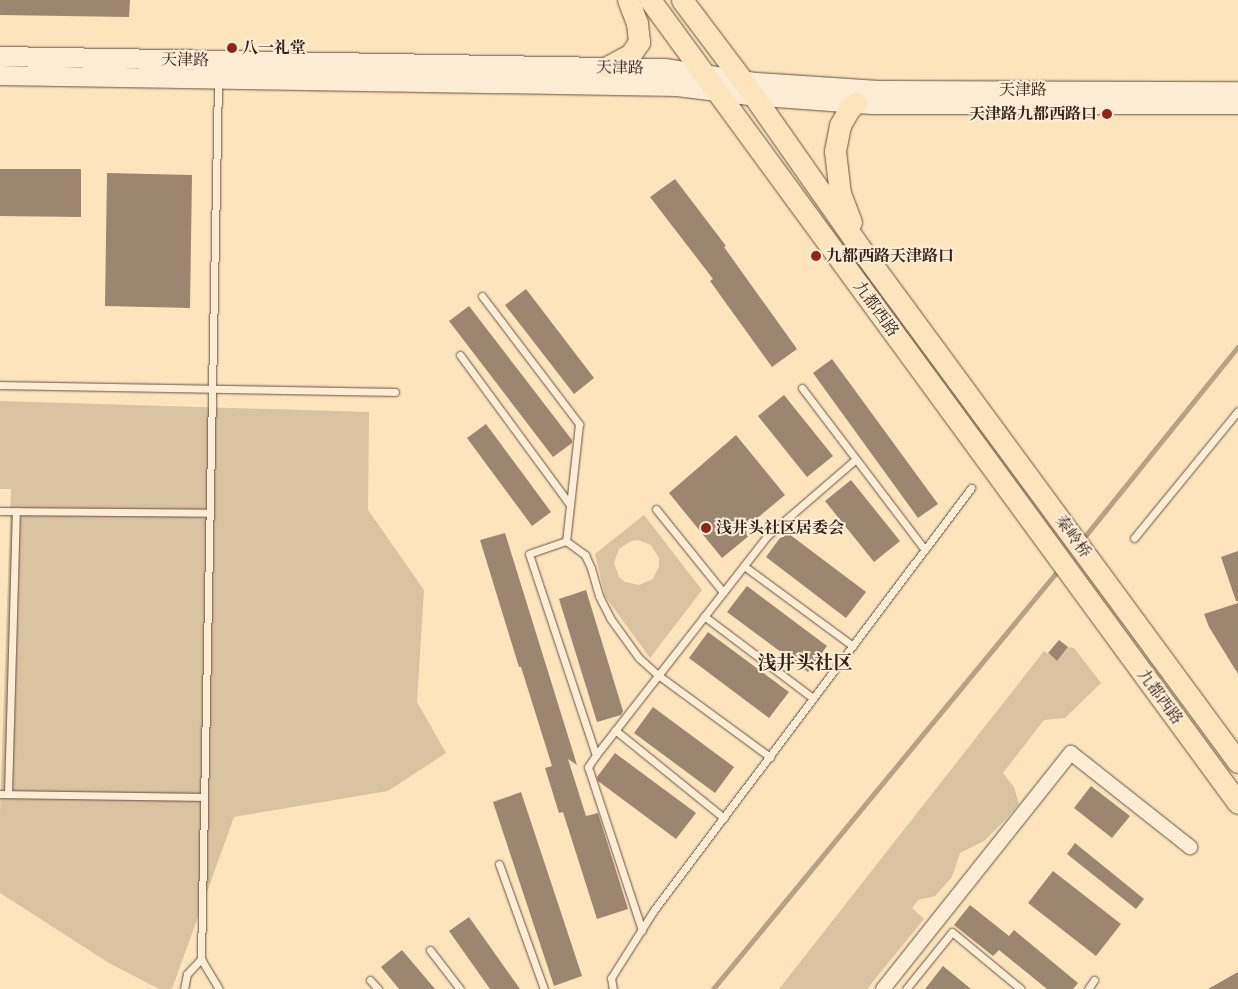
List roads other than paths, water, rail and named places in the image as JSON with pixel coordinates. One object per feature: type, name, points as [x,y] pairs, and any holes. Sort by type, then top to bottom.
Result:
[{"type":"main road","points":[[607,67],[630,55],[639,42],[637,23],[628,0]]},
{"type":"main road","name":"九都西路","points":[[650,0],[1031,522]]},
{"type":"main road","name":"九都西路","points":[[682,0],[860,248],[1046,501]]},
{"type":"main road","name":"天津路","points":[[0,56],[218,69],[677,86],[712,83]]},
{"type":"main road","name":"天津路","points":[[0,75],[218,69],[664,68],[712,83],[856,103],[1238,104]]},
{"type":"main road","name":"天津路","points":[[747,88],[1238,91]]},
{"type":"main road","points":[[856,103],[850,108],[840,125],[834,151],[840,194],[860,248]]},
{"type":"main road","name":"秦岭桥","points":[[1046,501],[1099,573]]},
{"type":"main road","name":"秦岭桥","points":[[1031,522],[1082,591]]},
{"type":"main road","name":"九都西路","points":[[1099,573],[1238,762]]},
{"type":"main road","name":"九都西路","points":[[1082,591],[1238,803]]},
{"type":"street","points":[[883,989],[1071,753],[1190,848]]},
{"type":"lane","points":[[218,69],[201,958],[219,989]]},
{"type":"lane","points":[[482,296],[579,424],[566,542]]},
{"type":"lane","points":[[460,354],[570,505]]},
{"type":"lane","points":[[0,385],[395,392]]},
{"type":"lane","points":[[802,388],[924,550]]},
{"type":"lane","points":[[1134,538],[1238,411]]},
{"type":"lane","points":[[642,930],[588,767],[768,534],[856,459]]},
{"type":"lane","points":[[614,989],[611,978],[642,930],[971,488]]},
{"type":"lane","points":[[656,509],[723,592]]},
{"type":"lane","points":[[0,511],[209,513]]},
{"type":"lane","points":[[16,511],[4,794],[204,798]]},
{"type":"lane","points":[[566,542],[585,554],[591,568],[598,596],[610,618],[638,658],[658,675],[770,756]]},
{"type":"lane","points":[[566,542],[529,554],[596,755]]},
{"type":"lane","points":[[744,566],[853,646]]},
{"type":"lane","points":[[704,616],[813,698]]},
{"type":"lane","points":[[615,730],[724,818]]},
{"type":"lane","points":[[499,864],[544,989]]},
{"type":"lane","points":[[906,989],[952,932],[1021,989]]},
{"type":"lane","points":[[430,950],[460,989]]},
{"type":"lane","points":[[184,989],[187,974],[201,958]]},
{"type":"lane","points":[[370,980],[378,989]]},
{"type":"lane","points":[[1088,989],[1094,980]]},
{"type":"waterway","points":[[1082,540],[1238,347]]},
{"type":"waterway","points":[[713,989],[1060,568]]},
{"type":"place","name":"八一礼堂","points":[[232,48]]},
{"type":"place","name":"天津路九都西路口","points":[[1107,114]]},
{"type":"place","name":"九都西路天津路口","points":[[816,256]]},
{"type":"place","name":"浅井头社区居委会","points":[[706,528]]},
{"type":"district","name":"浅井头社区","points":[[805,663]]}]
